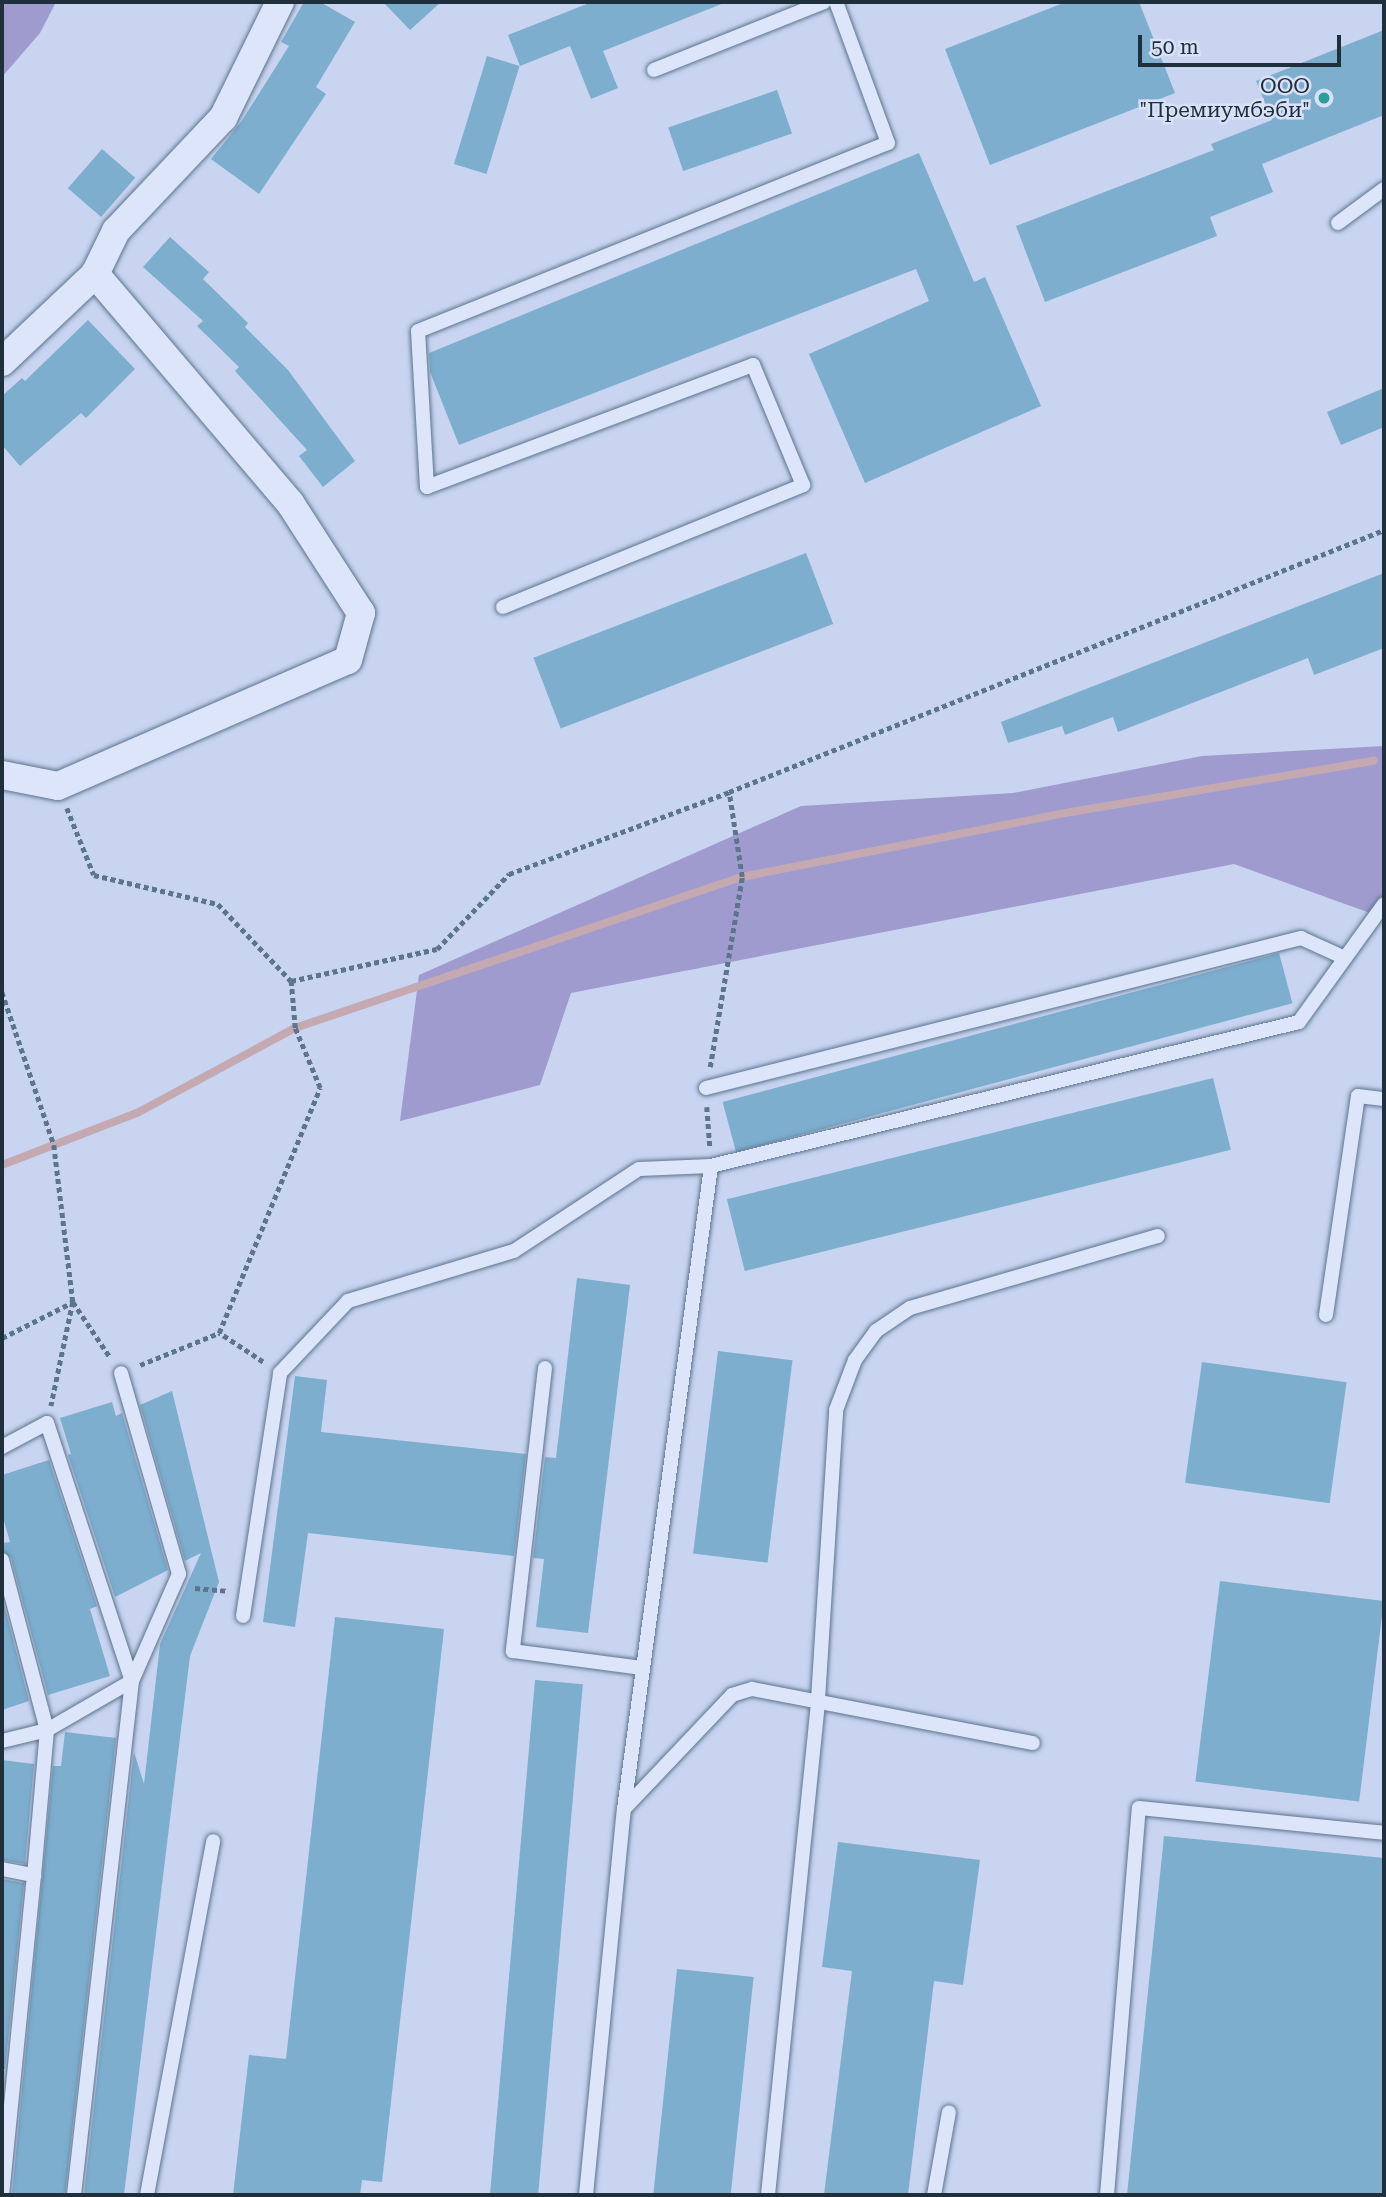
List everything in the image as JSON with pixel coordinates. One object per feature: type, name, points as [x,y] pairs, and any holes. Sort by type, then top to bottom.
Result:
[{"type":"street","points":[[2,362],[95,274],[116,231],[223,118],[280,2]]},
{"type":"street","points":[[2,775],[58,786],[348,660],[361,613],[290,503],[95,274]]},
{"type":"lane","points":[[654,70],[824,2]]},
{"type":"lane","points":[[503,607],[803,485],[753,365],[427,487],[418,331],[888,143],[836,2]]},
{"type":"lane","points":[[1338,223],[1384,189]]},
{"type":"lane","points":[[243,1616],[280,1373],[348,1301],[514,1251],[639,1170],[710,1166],[1299,1022],[1384,904]]},
{"type":"lane","points":[[706,1088],[1301,938],[1345,958]]},
{"type":"lane","points":[[1326,1315],[1358,1096],[1384,1099]]},
{"type":"lane","points":[[586,2195],[624,1809],[710,1166]]},
{"type":"lane","points":[[768,2195],[818,1700],[836,1410],[855,1360],[877,1332],[911,1308],[1158,1237]]},
{"type":"lane","points":[[545,1368],[513,1651],[643,1668]]},
{"type":"lane","points":[[74,2195],[132,1681],[179,1574],[121,1373]]},
{"type":"lane","points":[[2,1447],[47,1423],[132,1681]]},
{"type":"lane","points":[[2,1560],[47,1730],[2,2195]]},
{"type":"lane","points":[[2,1741],[47,1730],[132,1681]]},
{"type":"lane","points":[[624,1809],[732,1695],[752,1689],[1033,1743]]},
{"type":"lane","points":[[1107,2195],[1139,1808],[1384,1833]]},
{"type":"lane","points":[[147,2195],[213,1841]]},
{"type":"lane","points":[[2,1869],[34,1875]]},
{"type":"lane","points":[[934,2195],[949,2112]]},
{"type":"path","points":[[291,981],[437,949],[509,874],[729,792],[1384,530]]},
{"type":"path","points":[[58,786],[94,875],[219,904],[291,981],[295,1028],[320,1088],[219,1333],[121,1373],[74,1302]]},
{"type":"path","points":[[710,1166],[706,1088],[742,877],[729,792]]},
{"type":"path","points":[[2,992],[54,1145],[74,1302],[47,1423]]},
{"type":"path","points":[[2,1338],[74,1302]]},
{"type":"path","points":[[219,1333],[280,1373]]},
{"type":"path","points":[[174,1586],[247,1592]]},
{"type":"shaded area","points":[[2,2],[56,2],[40,33],[2,77]]},
{"type":"shaded area","points":[[1384,746],[1384,918],[1234,864],[571,993],[540,1085],[400,1121],[419,975],[801,806],[1013,793],[1202,756]]},
{"type":"building","points":[[304,2],[320,2],[355,22],[316,87],[326,94],[259,194],[211,159],[241,122],[289,46],[281,42]]},
{"type":"building","points":[[383,2],[441,2],[410,30]]},
{"type":"building","points":[[592,2],[724,3],[603,51],[618,88],[591,99],[570,46],[520,66],[508,35]]},
{"type":"building","points":[[1066,2],[1139,2],[1175,93],[990,165],[945,49]]},
{"type":"building","points":[[1384,30],[1384,115],[1262,164],[1273,192],[1210,217],[1217,236],[1045,302],[1016,226],[1214,150],[1211,144],[1272,120],[1256,81]]},
{"type":"building","points":[[487,56],[520,66],[486,174],[454,164]]},
{"type":"building","points":[[777,90],[792,133],[683,171],[668,127]]},
{"type":"building","points":[[102,149],[135,178],[101,217],[68,188]]},
{"type":"building","points":[[919,153],[974,282],[985,277],[1041,406],[865,483],[809,354],[929,301],[916,269],[459,445],[430,372],[429,353]]},
{"type":"building","points":[[170,237],[209,272],[203,279],[248,323],[245,327],[288,370],[355,461],[323,487],[299,456],[307,450],[235,371],[239,367],[197,326],[203,321],[143,267]]},
{"type":"building","points":[[88,320],[135,369],[86,418],[81,413],[20,466],[2,445],[2,396],[22,378],[25,381]]},
{"type":"building","points":[[1384,388],[1384,427],[1341,445],[1327,412]]},
{"type":"building","points":[[806,553],[833,624],[561,729],[533,658]]},
{"type":"building","points":[[1384,573],[1384,648],[1314,675],[1308,658],[1118,732],[1113,717],[1065,735],[1062,726],[1008,743],[1001,722]]},
{"type":"building","points":[[1279,953],[1292,1003],[736,1152],[723,1102]]},
{"type":"building","points":[[1213,1078],[1231,1150],[745,1271],[727,1199]]},
{"type":"building","points":[[577,1278],[630,1285],[588,1633],[536,1627],[544,1559],[533,1558],[545,1457],[556,1458]]},
{"type":"building","points":[[718,1351],[792,1360],[768,1563],[693,1553]]},
{"type":"building","points":[[1202,1362],[1347,1382],[1330,1503],[1185,1483]]},
{"type":"building","points":[[295,1376],[327,1380],[321,1432],[526,1454],[514,1556],[308,1533],[295,1627],[263,1622]]},
{"type":"building","points":[[172,1391],[219,1582],[190,1656],[124,2195],[84,2195],[134,1752],[144,1784],[160,1644],[201,1553],[185,1561],[140,1405]]},
{"type":"building","points":[[112,1402],[116,1416],[122,1413],[168,1570],[115,1597],[68,1455],[71,1454],[60,1418]]},
{"type":"building","points":[[49,1460],[97,1606],[90,1609],[110,1676],[48,1695],[11,1558],[2,1551],[2,1543],[10,1542],[2,1514],[2,1475]]},
{"type":"building","points":[[1220,1581],[1384,1601],[1359,1802],[1195,1781]]},
{"type":"building","points":[[2,1597],[29,1701],[2,1710]]},
{"type":"building","points":[[335,1617],[444,1629],[382,2182],[362,2180],[360,2195],[233,2195],[249,2055],[286,2059]]},
{"type":"building","points":[[535,1680],[583,1684],[538,2195],[490,2195]]},
{"type":"building","points":[[65,1732],[116,1738],[65,2195],[12,2195],[53,1766],[61,1766]]},
{"type":"building","points":[[2,1760],[34,1764],[25,1864],[2,1860]]},
{"type":"building","points":[[1164,1836],[1384,1858],[1384,2195],[1127,2195]]},
{"type":"building","points":[[838,1842],[980,1860],[963,1985],[934,1981],[908,2195],[824,2195],[852,1971],[822,1967]]},
{"type":"building","points":[[2,1879],[24,1883],[5,2069],[2,2069]]},
{"type":"building","points":[[677,1969],[754,1977],[731,2195],[653,2195]]},
{"type":"waterway","points":[[2,1165],[137,1113],[295,1028],[742,877],[1071,812],[1374,761]]},
{"type":"place","name":"ООО \"Премиумбэби\"","points":[[1324,98]]}]
